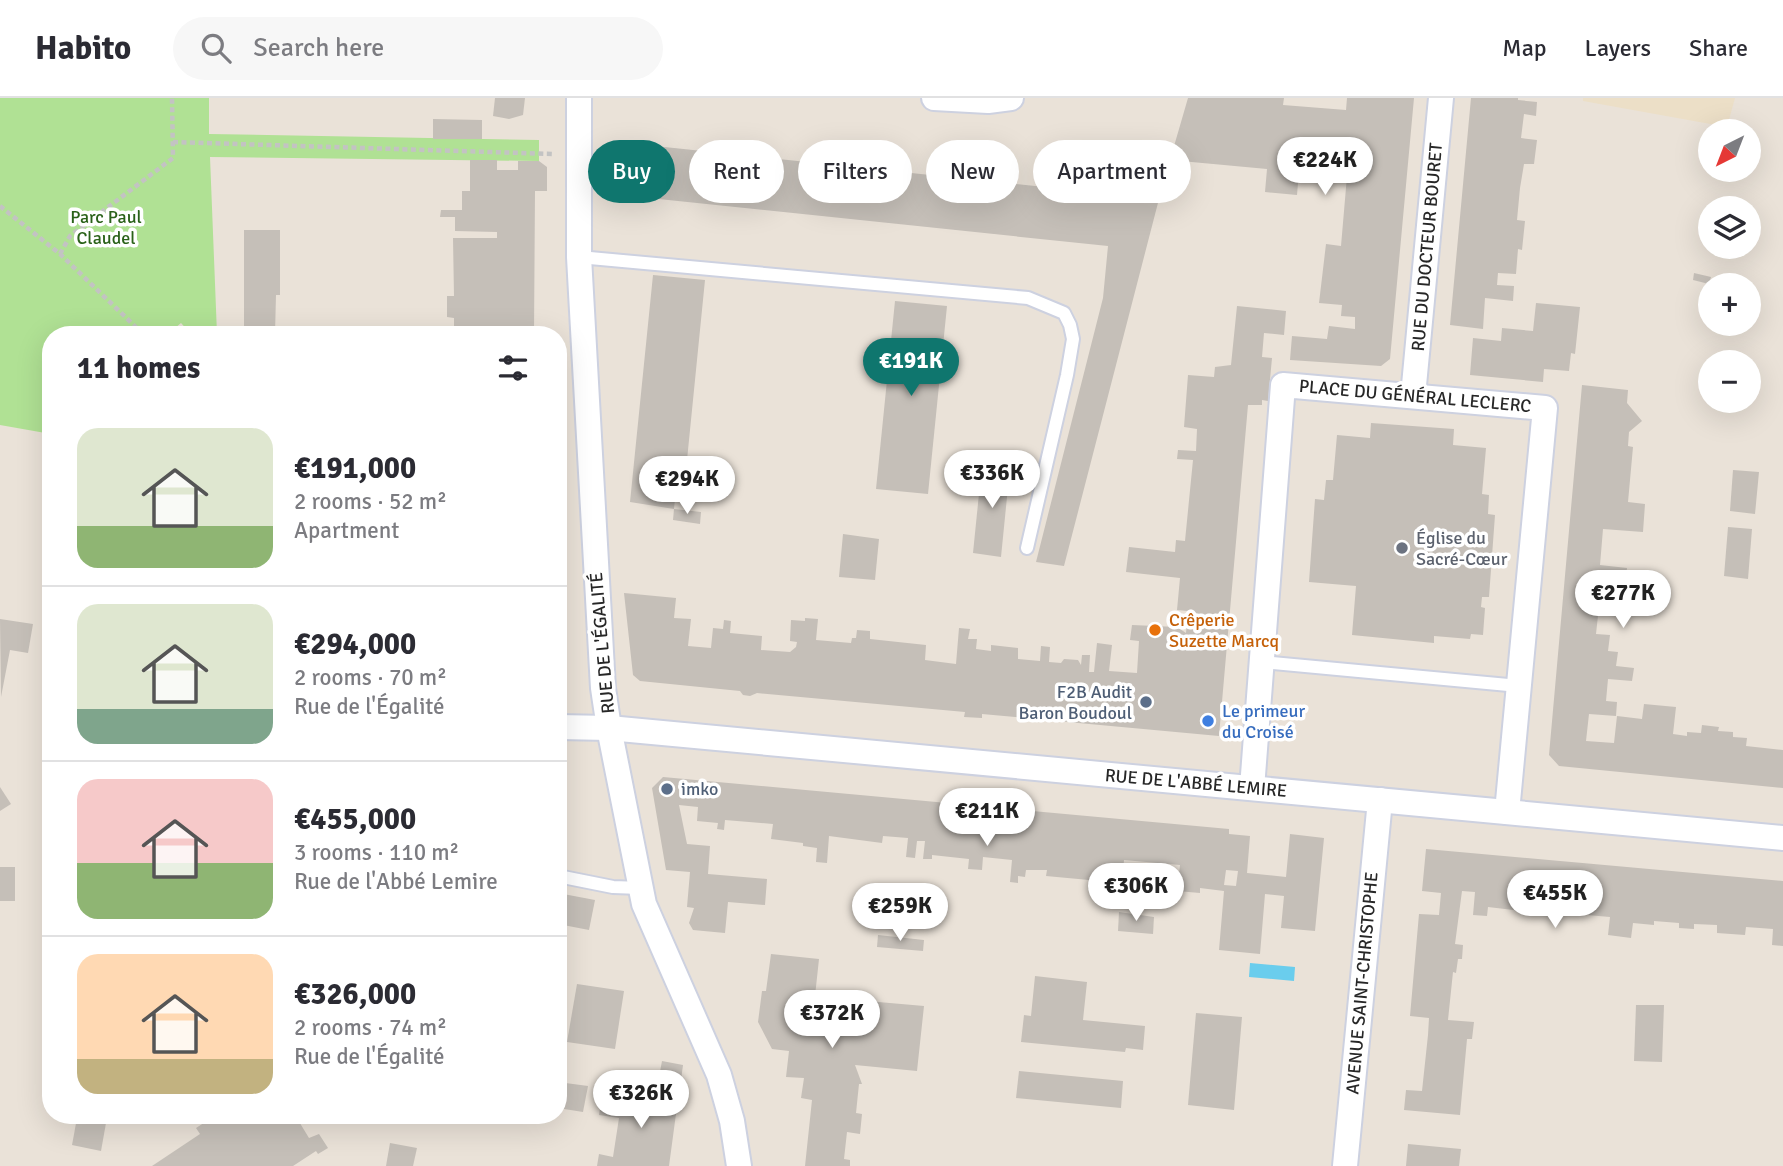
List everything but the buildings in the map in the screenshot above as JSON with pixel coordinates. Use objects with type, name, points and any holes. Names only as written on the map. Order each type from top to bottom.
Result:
[{"type":"street","name":"RUE DE L'ÉGALITÉ","points":[[579,98],[579,257],[603,688],[649,920],[719,1076],[732,1121],[739,1166]]},
{"type":"street","points":[[934,98],[988,101],[1011,98]]},
{"type":"street","name":"RUE DU DOCTEUR BOURET","points":[[1413,396],[1441,98]]},
{"type":"street","name":"PLACE DU GÉNÉRAL LECLERC","points":[[1252,788],[1283,385],[1545,408],[1507,812]]},
{"type":"street","name":"RUE DE L'ABBÉ LEMIRE","points":[[567,727],[609,728],[1783,838]]},
{"type":"street","name":"AVENUE SAINT-CHRISTOPHE","points":[[1345,1166],[1380,800]]},
{"type":"lane","points":[[579,257],[1028,298],[1064,313],[1073,339],[1027,548]]},
{"type":"lane","points":[[1262,662],[1519,686]]},
{"type":"lane","points":[[567,878],[613,887],[641,888]]},
{"type":"path","points":[[60,254],[70,236],[173,158],[172,98]]},
{"type":"path","points":[[173,142],[579,155]]},
{"type":"path","points":[[0,206],[60,254],[135,326]]},
{"type":"shaded area","points":[[1583,98],[1735,98],[1729,119],[1698,119],[1698,122],[1583,101]]},
{"type":"green space","name":"Parc Paul Claudel","points":[[0,98],[209,98],[209,134],[539,140],[539,161],[210,157],[217,326],[184,326],[181,323],[177,326],[42,326],[42,432],[0,425]]},
{"type":"water","points":[[1250,963],[1295,967],[1294,981],[1249,977]]},
{"type":"place","name":"Église du Sacré-Cœur","points":[[1402,548]]},
{"type":"place","name":"Crêperie Suzette Marcq","points":[[1155,630]]},
{"type":"place","name":"F2B Audit Baron Boudoul","points":[[1146,702]]},
{"type":"place","name":"Le primeur du Croisé","points":[[1208,721]]},
{"type":"place","name":"imko","points":[[667,789]]}]
